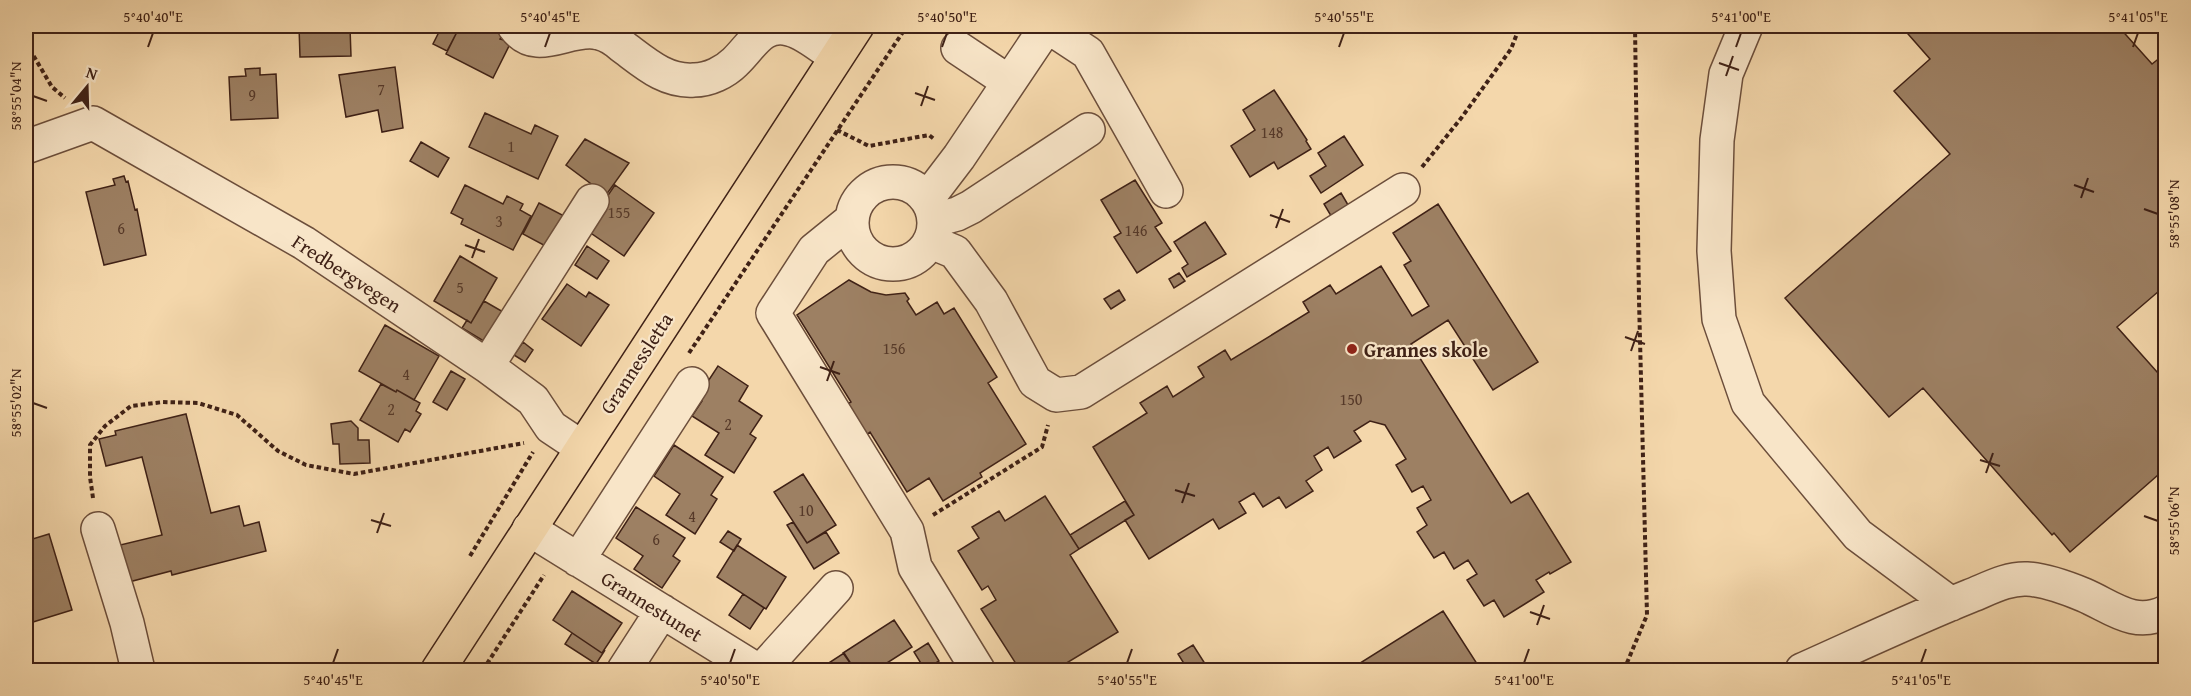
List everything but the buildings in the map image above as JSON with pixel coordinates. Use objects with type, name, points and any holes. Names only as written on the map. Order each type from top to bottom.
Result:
[{"type":"main road","name":"Grannessletta","points":[[438,670],[856,26]]},
{"type":"street","points":[[514,26],[528,38],[545,41],[582,32],[600,33],[612,38],[655,72],[672,78],[693,81],[717,75],[734,63],[761,33],[778,27],[792,27],[836,57]]},
{"type":"street","points":[[851,220],[856,242],[872,259],[893,265],[915,259],[959,157],[1047,26],[1088,53],[1166,191]]},
{"type":"street","points":[[1746,26],[1726,75],[1717,140],[1714,251],[1719,320],[1748,403],[1858,534],[1951,604]]},
{"type":"street","points":[[958,48],[1009,82]]},
{"type":"street","points":[[26,147],[93,123]]},
{"type":"street","name":"Fredbergvegen","points":[[93,123],[304,243],[487,366],[533,400],[551,427],[581,447]]},
{"type":"street","points":[[931,220],[957,214],[971,207],[1088,130]]},
{"type":"street","points":[[978,670],[915,567],[907,531],[773,313],[814,250],[851,220],[858,201],[873,187],[892,181],[912,185],[931,220],[991,301],[1035,382],[1056,395],[1081,392],[1403,190]]},
{"type":"street","points":[[487,366],[592,201]]},
{"type":"street","points":[[569,555],[690,370]]},
{"type":"street","points":[[98,529],[127,623],[138,670]]},
{"type":"street","name":"Grannestunet","points":[[529,529],[757,670]]},
{"type":"street","points":[[1802,670],[2011,580],[2027,579],[2046,583],[2084,595],[2133,618],[2146,618],[2166,612]]},
{"type":"street","points":[[762,670],[836,588]]},
{"type":"street","points":[[624,670],[662,611]]},
{"type":"path","points":[[690,370],[837,130],[907,26]]},
{"type":"path","points":[[1403,190],[1462,117],[1511,49],[1520,26]]},
{"type":"path","points":[[1624,670],[1647,615],[1635,26]]},
{"type":"path","points":[[26,43],[52,87],[93,123]]},
{"type":"path","points":[[837,130],[869,146],[929,135],[959,157]]},
{"type":"path","points":[[907,531],[1042,447],[1056,395]]},
{"type":"path","points":[[98,529],[90,477],[90,445],[105,426],[131,406],[163,402],[198,403],[237,415],[278,452],[306,465],[354,474],[525,443],[551,427]]},
{"type":"path","points":[[469,558],[530,456],[551,427]]},
{"type":"path","points":[[483,670],[569,555]]},
{"type":"place","name":"Grannes skole","points":[[1352,349]]}]
